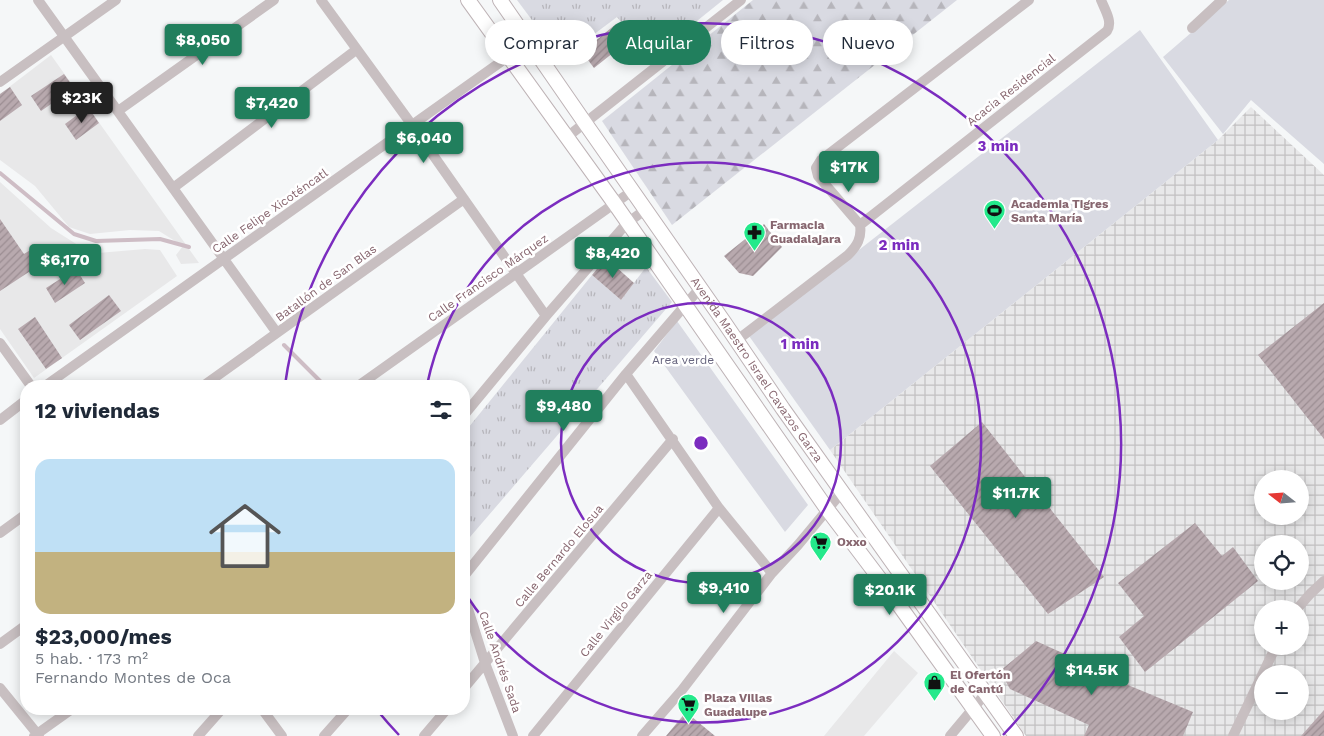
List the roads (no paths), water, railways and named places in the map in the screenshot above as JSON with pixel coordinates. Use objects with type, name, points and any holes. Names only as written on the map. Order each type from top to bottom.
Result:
[{"type":"main road","name":"Avenida Maestro Israel Cavazos Garza","points":[[468,0],[485,23]]},
{"type":"main road","name":"Avenida Maestro Israel Cavazos Garza","points":[[500,0],[736,341],[1016,736]]},
{"type":"main road","name":"Avenida Maestro Israel Cavazos Garza","points":[[515,65],[615,204],[827,509],[886,587],[973,708],[990,735]]},
{"type":"street","points":[[38,0],[277,333]]},
{"type":"street","points":[[0,82],[116,0]]},
{"type":"street","points":[[118,111],[274,0]]},
{"type":"street","points":[[321,0],[412,125],[546,316]]},
{"type":"street","points":[[567,137],[741,0]]},
{"type":"street","points":[[736,341],[848,255],[860,240],[860,225],[818,176],[816,168],[821,160],[1029,0]]},
{"type":"street","name":"Acacia Residencial","points":[[860,225],[1107,31],[1110,27],[1110,22],[1101,0]]},
{"type":"street","points":[[1192,28],[1222,0]]},
{"type":"street","points":[[173,188],[356,50]]},
{"type":"street","name":"Calle Felipe Xicoténcatl","points":[[53,380],[496,65]]},
{"type":"street","name":"Calle Francisco Márquez","points":[[366,380],[632,191]]},
{"type":"street","name":"Batallón de San Blas","points":[[211,380],[464,199]]},
{"type":"street","points":[[470,408],[546,316],[628,223],[645,210]]},
{"type":"street","points":[[470,569],[626,374],[700,288]]},
{"type":"street","points":[[0,343],[27,380]]},
{"type":"street","points":[[626,374],[673,439],[719,508],[772,573]]},
{"type":"street","points":[[0,420],[20,405]]},
{"type":"street","name":"Calle Bernardo Elosua","points":[[470,681],[673,439]]},
{"type":"street","points":[[642,736],[682,690],[772,573],[842,492]]},
{"type":"street","name":"Calle Virgilo Garza","points":[[533,736],[719,508]]},
{"type":"street","points":[[0,533],[20,518]]},
{"type":"street","points":[[1305,600],[1324,581]]},
{"type":"street","name":"Calle Andrés Sada","points":[[470,615],[485,663],[513,736]]},
{"type":"street","points":[[0,644],[20,629]]},
{"type":"street","points":[[1234,736],[1272,655]]},
{"type":"street","points":[[0,688],[20,713]]},
{"type":"street","points":[[950,736],[986,693]]},
{"type":"street","points":[[21,715],[37,735],[64,715]]},
{"type":"street","points":[[198,736],[217,715]]},
{"type":"street","points":[[266,715],[282,736]]},
{"type":"street","points":[[324,736],[343,715]]},
{"type":"street","points":[[424,736],[442,715]]},
{"type":"street","points":[[990,735],[1002,718]]},
{"type":"waterway","points":[[0,173],[74,234],[96,241],[160,239],[189,247]]},
{"type":"waterway","points":[[284,345],[319,380]]},
{"type":"place","name":"Academia Tigres Santa María","points":[[995,230]]},
{"type":"place","name":"Farmacia Guadalajara","points":[[754,251]]},
{"type":"place","name":"Oxxo","points":[[821,561]]},
{"type":"place","name":"El Ofertón de Cantú","points":[[934,701]]},
{"type":"place","name":"Plaza Villas Guadalupe","points":[[688,724]]},
{"type":"park label","name":"Area verde","points":[[683,360]]}]
